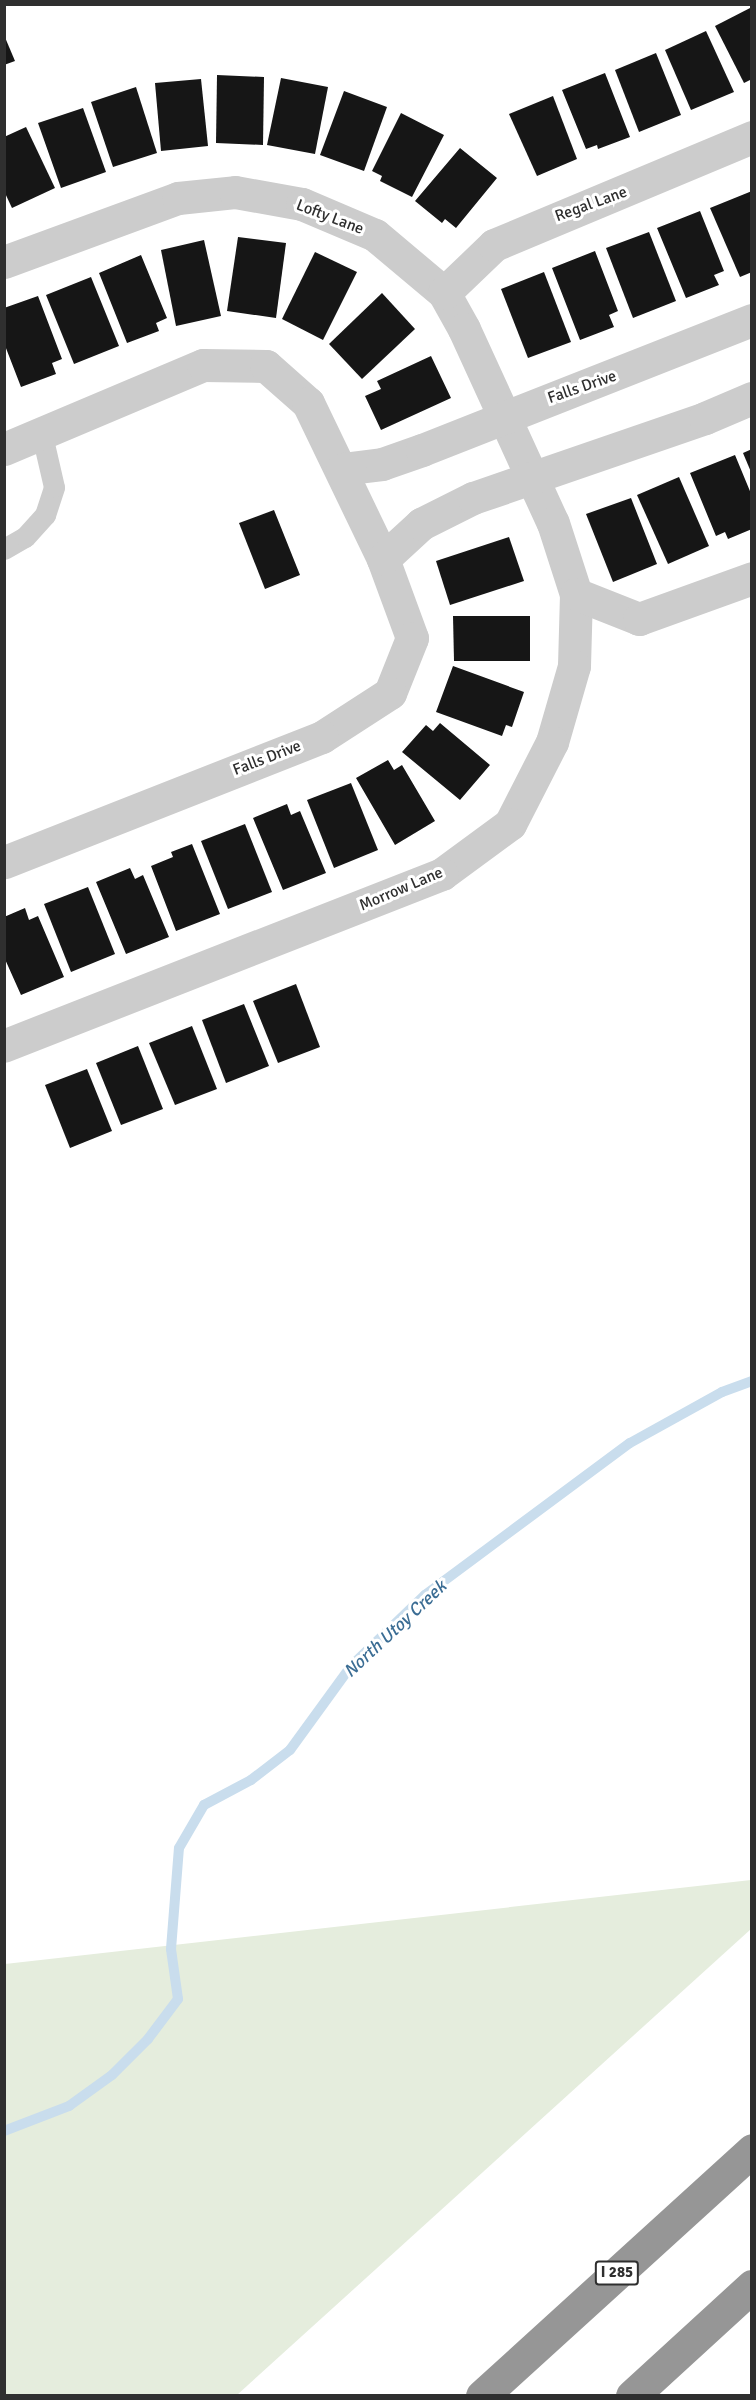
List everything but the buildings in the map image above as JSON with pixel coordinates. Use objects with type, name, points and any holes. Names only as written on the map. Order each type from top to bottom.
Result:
[{"type":"highway","name":"I 285","points":[[482,2396],[752,2150]]},
{"type":"highway","points":[[632,2396],[752,2286]]},
{"type":"street","name":"Regal Lane","points":[[444,293],[494,245],[752,137]]},
{"type":"street","name":"Lofty Lane","points":[[4,262],[178,198],[235,192],[302,204],[375,235],[444,293],[464,329],[502,417],[532,475]]},
{"type":"street","name":"Falls Drive","points":[[342,469],[382,464],[752,320]]},
{"type":"street","name":"Falls Drive","points":[[4,862],[322,737],[390,693],[412,638],[383,559],[342,469],[308,403],[266,366],[203,365],[16,438]]},
{"type":"street","points":[[383,559],[421,524],[532,475],[705,418],[752,398]]},
{"type":"street","name":"Morrow Lane","points":[[4,1046],[442,874],[510,824],[552,742],[574,666],[576,594],[553,523],[532,475]]},
{"type":"street","points":[[576,594],[639,619],[752,578]]},
{"type":"lane","points":[[4,549],[25,537],[45,515],[54,487],[16,438]]},
{"type":"green space","points":[[751,1880],[751,1929],[237,2395],[5,2395],[5,1964]]},
{"type":"waterway","name":"North Utoy Creek","points":[[4,2131],[69,2106],[112,2075],[148,2039],[178,1999],[171,1949],[179,1848],[204,1805],[251,1780],[290,1750],[351,1666],[425,1595],[630,1443],[722,1392],[752,1381]]}]
